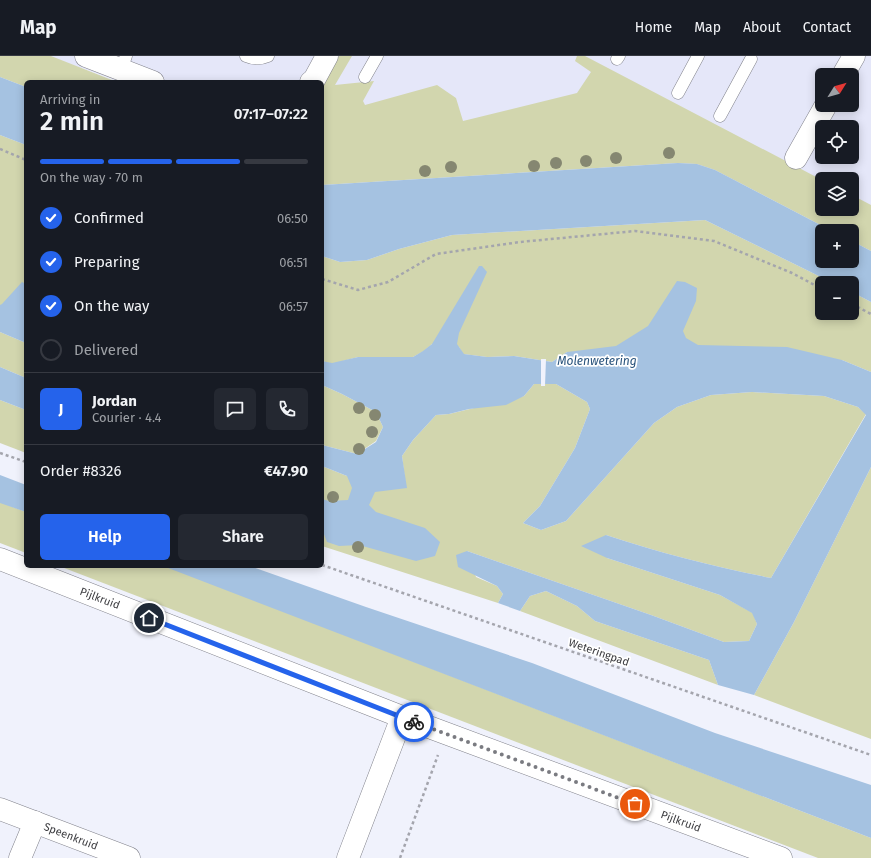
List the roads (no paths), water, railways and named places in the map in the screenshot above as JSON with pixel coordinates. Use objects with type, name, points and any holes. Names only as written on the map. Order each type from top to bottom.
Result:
[{"type":"street","points":[[86,56],[123,63],[150,80]]},
{"type":"street","points":[[314,80],[327,56]]},
{"type":"street","points":[[847,68],[854,56]]},
{"type":"street","points":[[796,158],[822,112]]},
{"type":"street","name":"Pijlkruid","points":[[0,559],[402,717],[781,858]]},
{"type":"street","points":[[348,858],[402,717]]},
{"type":"street","name":"Speenkruid","points":[[0,809],[129,858]]},
{"type":"street","name":"Speenkruid","points":[[20,858],[35,822]]},
{"type":"lane","points":[[246,56],[251,58],[264,58],[268,56]]},
{"type":"lane","points":[[365,77],[377,56]]},
{"type":"lane","points":[[678,93],[698,56]]},
{"type":"lane","points":[[720,116],[751,59]]},
{"type":"water","points":[[0,77],[24,86],[24,144],[0,135]]},
{"type":"water","points":[[678,163],[697,164],[715,170],[819,224],[815,224],[815,268],[859,268],[859,245],[871,251],[871,302],[859,296],[859,276],[819,276],[705,220],[452,235],[399,249],[367,260],[340,262],[324,257],[324,185]]},
{"type":"water","name":"Molenwetering","points":[[479,266],[482,266],[487,272],[459,333],[457,344],[464,354],[487,357],[514,356],[552,362],[567,352],[616,346],[648,326],[677,281],[685,282],[697,288],[696,301],[683,331],[686,338],[698,345],[787,347],[842,360],[871,372],[871,467],[794,622],[754,695],[718,685],[709,660],[595,621],[577,606],[546,591],[530,596],[520,611],[498,603],[503,594],[497,586],[458,567],[456,555],[467,551],[724,642],[749,641],[757,624],[752,613],[720,595],[607,558],[581,546],[606,535],[688,559],[771,578],[866,415],[858,407],[824,396],[752,392],[711,395],[677,407],[654,423],[566,521],[541,530],[523,523],[540,506],[575,448],[590,409],[587,402],[556,384],[534,384],[524,396],[506,405],[469,409],[449,414],[436,415],[413,440],[402,456],[407,488],[375,492],[369,505],[376,512],[425,528],[440,542],[435,556],[416,561],[359,545],[339,546],[327,542],[324,534],[324,500],[329,501],[348,500],[352,488],[347,476],[324,467],[324,446],[357,454],[376,442],[383,427],[376,412],[324,386],[324,361],[332,363],[358,357],[413,357],[432,344]]},
{"type":"water","points":[[22,282],[24,283],[24,342],[0,332],[0,305]]},
{"type":"water","points":[[0,367],[24,377],[24,409],[0,400]]},
{"type":"water","points":[[0,475],[24,484],[24,511],[0,503]]},
{"type":"water","points":[[168,568],[256,568],[532,663],[715,733],[871,785],[871,838]]}]
